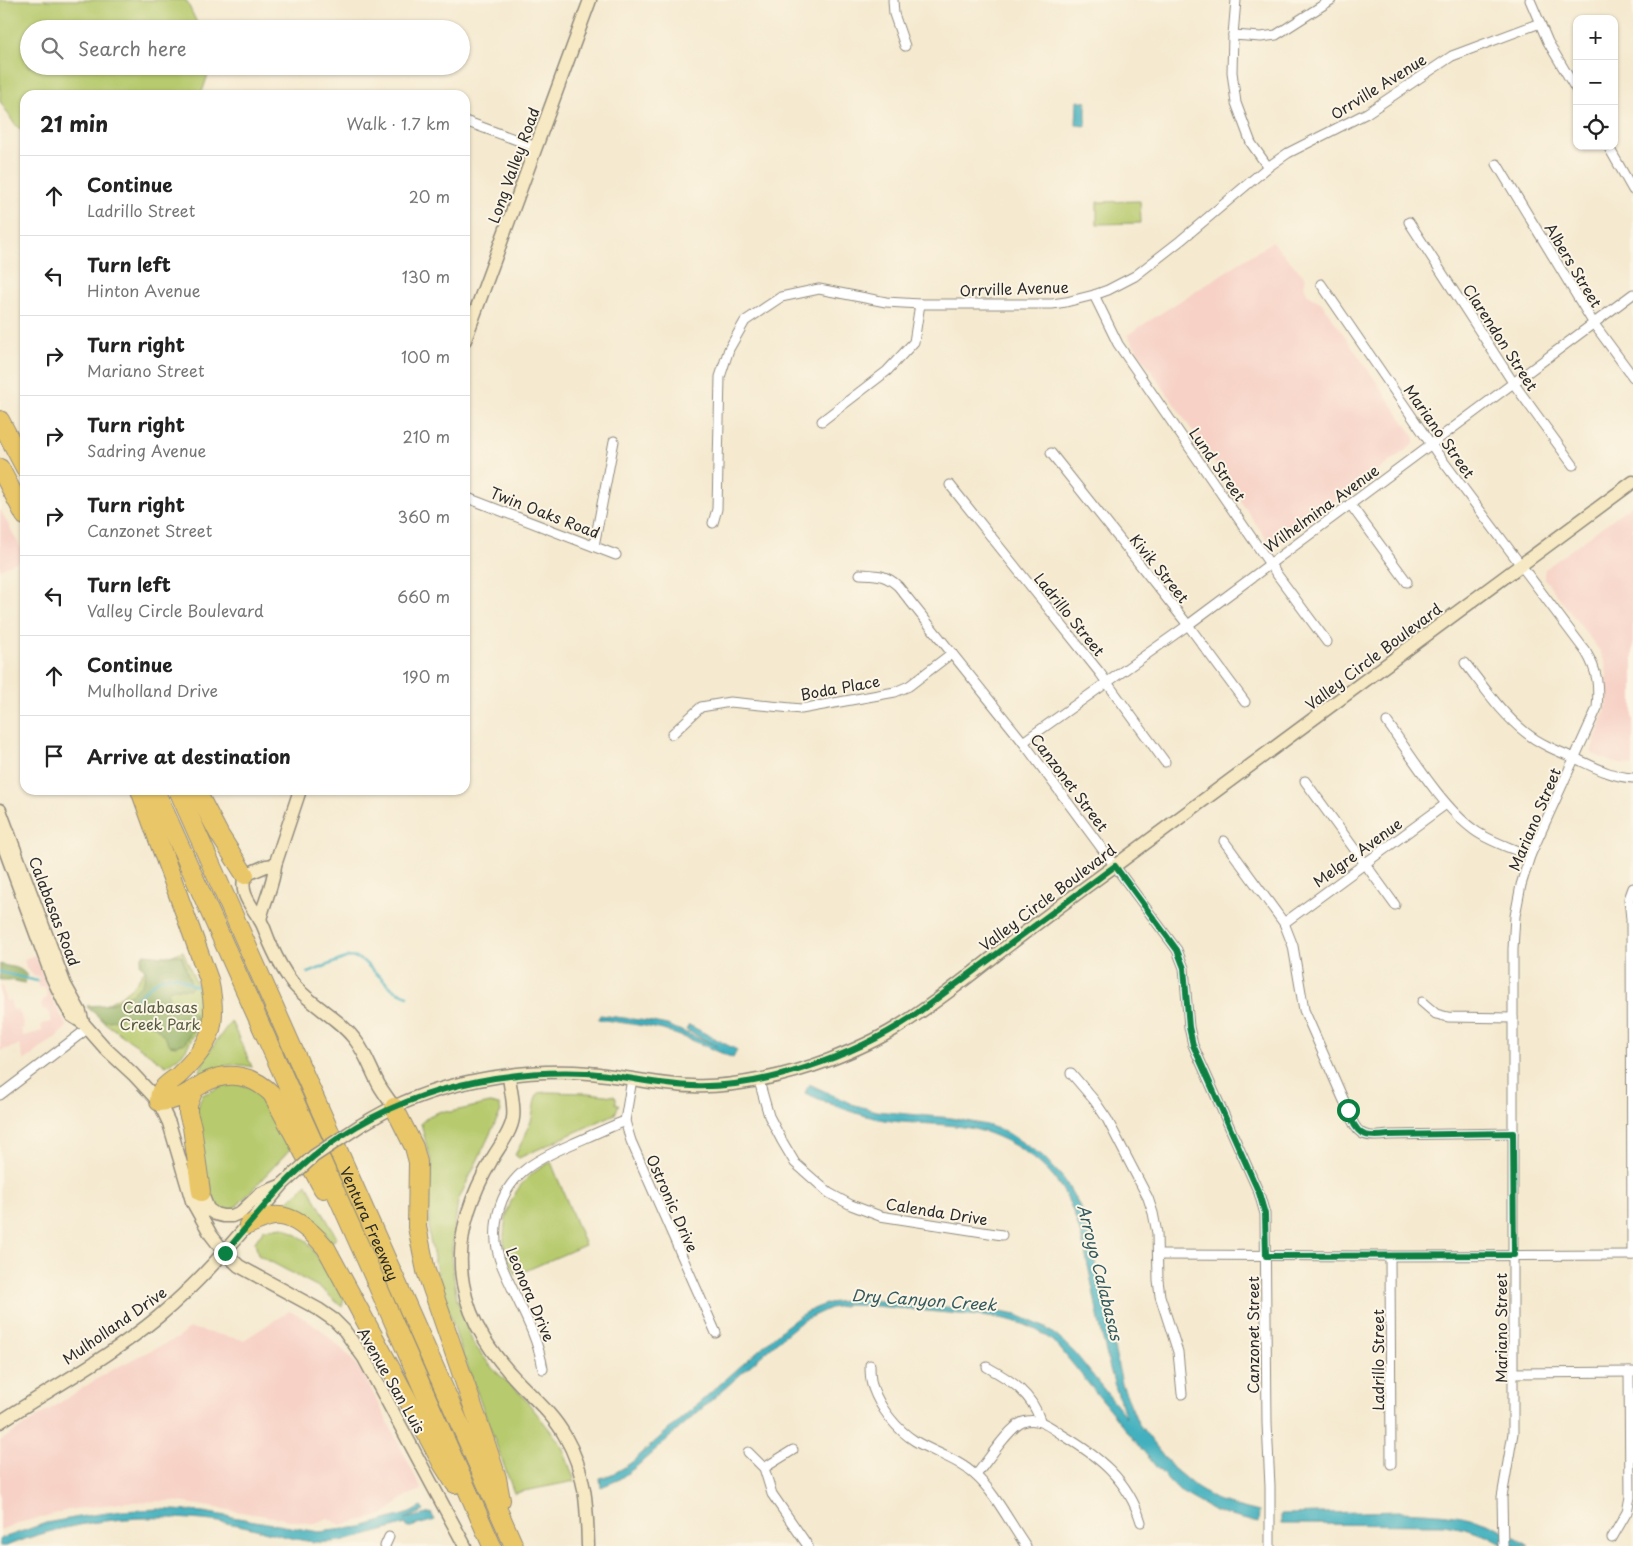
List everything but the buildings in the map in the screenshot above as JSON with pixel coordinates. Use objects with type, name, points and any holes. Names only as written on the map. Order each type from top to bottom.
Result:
[{"type":"highway","points":[[0,420],[20,458]]},
{"type":"highway","points":[[0,468],[20,506]]},
{"type":"highway","points":[[142,795],[209,980],[214,1001],[211,1030],[204,1048],[198,1056],[160,1091],[159,1102],[176,1100],[193,1092],[205,1083],[224,1076],[246,1077],[262,1085],[272,1094],[317,1178],[368,1264]]},
{"type":"highway","name":"Ventura Freeway","points":[[157,795],[368,1264],[488,1539]]},
{"type":"highway","name":"Ventura Freeway","points":[[180,795],[352,1186],[514,1546]]},
{"type":"highway","points":[[198,795],[218,834],[245,875]]},
{"type":"highway","points":[[193,1092],[189,1099],[188,1113],[192,1127],[200,1192]]},
{"type":"highway","points":[[394,1107],[414,1147],[418,1162],[417,1227],[426,1271],[497,1478],[506,1528]]},
{"type":"highway","points":[[248,1225],[270,1217],[280,1216],[307,1229],[326,1248],[443,1466],[488,1539]]},
{"type":"main road","name":"Long Valley Road","points":[[470,326],[590,0]]},
{"type":"main road","name":"Valley Circle Boulevard","points":[[394,1107],[451,1087],[509,1076],[541,1073],[588,1073],[693,1086],[759,1081],[825,1062],[896,1029],[1633,482]]},
{"type":"main road","points":[[260,920],[263,905],[274,876],[275,865],[298,795]]},
{"type":"main road","name":"Calabasas Road","points":[[0,810],[66,985],[85,1026]]},
{"type":"main road","name":"Calabasas Road","points":[[0,836],[52,977],[72,1016],[85,1026],[106,1049],[144,1084],[159,1102],[169,1123],[192,1201],[211,1235],[225,1253]]},
{"type":"main road","points":[[275,865],[245,875],[243,882],[244,893],[251,909],[260,920],[276,956],[288,977],[306,997],[345,1028],[356,1040],[366,1055],[380,1086],[394,1107]]},
{"type":"main road","points":[[509,1076],[514,1116],[468,1208],[462,1245],[463,1284],[468,1306],[487,1345],[502,1365],[555,1421],[573,1452],[580,1468],[586,1493],[588,1546]]},
{"type":"main road","points":[[159,1102],[175,1122],[200,1192],[208,1209],[215,1214],[232,1216],[241,1212],[260,1194],[283,1184]]},
{"type":"main road","name":"Mulholland Drive","points":[[0,1422],[156,1319],[181,1298],[225,1253],[283,1184],[314,1156],[361,1125],[394,1107]]},
{"type":"main road","name":"Avenue San Luis","points":[[225,1253],[239,1266],[318,1309],[344,1330],[369,1366],[465,1546]]},
{"type":"street","points":[[893,0],[894,14],[905,46]]},
{"type":"street","points":[[1236,0],[1232,72],[1236,103],[1252,143],[1268,166]]},
{"type":"street","points":[[1233,35],[1261,37],[1276,35],[1331,0]]},
{"type":"street","points":[[1530,0],[1540,23],[1573,85]]},
{"type":"street","name":"Orrville Avenue","points":[[713,523],[718,509],[720,377],[730,349],[745,321],[781,297],[819,289],[886,302],[920,304],[1052,304],[1108,290],[1135,276],[1180,241],[1268,166],[1288,153],[1367,113],[1452,56],[1540,23]]},
{"type":"street","points":[[470,123],[536,147]]},
{"type":"street","points":[[1610,150],[1633,190]]},
{"type":"street","name":"Albers Street","points":[[1497,164],[1594,324],[1633,376]]},
{"type":"street","name":"Clarendon Street","points":[[1409,222],[1514,384],[1573,465]]},
{"type":"street","name":"Mariano Street","points":[[1321,284],[1432,445],[1586,652],[1596,670],[1597,708],[1530,856],[1515,916],[1513,1018],[1514,1433],[1503,1490],[1503,1546]]},
{"type":"street","name":"Wilhelmina Avenue","points":[[1023,742],[1188,625],[1633,294]]},
{"type":"street","name":"Lund Street","points":[[1094,295],[1118,344],[1327,642]]},
{"type":"street","points":[[822,421],[887,371],[914,342],[920,304]]},
{"type":"street","points":[[594,546],[614,441]]},
{"type":"street","name":"Kivik Street","points":[[1051,453],[1188,625],[1245,702]]},
{"type":"street","name":"Ladrillo Street","points":[[950,485],[1107,682],[1166,762]]},
{"type":"street","name":"Twin Oaks Road","points":[[470,498],[616,555]]},
{"type":"street","points":[[1350,504],[1407,582]]},
{"type":"street","name":"Canzonet Street","points":[[860,574],[883,576],[898,586],[1023,742],[1177,950],[1184,968],[1189,1027],[1193,1045],[1259,1193],[1265,1214],[1266,1423],[1270,1487],[1270,1546]]},
{"type":"street","name":"Boda Place","points":[[672,734],[701,707],[730,702],[801,709],[895,692],[909,686],[952,653]]},
{"type":"street","points":[[1465,662],[1505,714],[1526,733],[1548,747],[1606,772],[1633,778]]},
{"type":"street","points":[[1387,722],[1446,804],[1473,830],[1530,856]]},
{"type":"street","points":[[1305,781],[1395,904]]},
{"type":"street","name":"Melgre Avenue","points":[[1284,923],[1446,804]]},
{"type":"street","points":[[1224,841],[1284,923],[1293,946],[1304,1010],[1348,1110],[1353,1126],[1362,1134],[1378,1136],[1513,1133]]},
{"type":"street","points":[[1158,1255],[1633,1255],[1631,919],[1629,899],[1633,889]]},
{"type":"street","points":[[1422,1002],[1436,1014],[1448,1017],[1513,1018]]},
{"type":"street","points":[[0,1094],[85,1026]]},
{"type":"street","points":[[1071,1073],[1107,1118],[1154,1213],[1157,1232],[1160,1296],[1178,1352],[1182,1394]]},
{"type":"street","name":"Ostronic Drive","points":[[632,1079],[625,1121],[631,1141],[716,1333]]},
{"type":"street","name":"Calenda Drive","points":[[759,1081],[769,1116],[795,1163],[829,1193],[851,1205],[880,1216],[1002,1235]]},
{"type":"street","name":"Leonora Drive","points":[[543,1369],[539,1348],[497,1252],[494,1230],[499,1208],[506,1191],[527,1167],[547,1155],[625,1121]]},
{"type":"street","name":"Ladrillo Street","points":[[1390,1256],[1391,1464]]},
{"type":"street","points":[[870,1365],[872,1387],[883,1408],[897,1425],[913,1440],[959,1463],[976,1475],[1026,1546]]},
{"type":"street","points":[[987,1367],[1006,1377],[1025,1393],[1036,1409],[1040,1420]]},
{"type":"street","points":[[1514,1373],[1631,1372],[1630,1496],[1627,1512],[1612,1538]]},
{"type":"street","points":[[976,1475],[1012,1428],[1024,1421],[1040,1420],[1090,1451],[1104,1462],[1121,1484],[1141,1522]]},
{"type":"street","points":[[764,1468],[793,1450]]},
{"type":"street","points":[[748,1452],[764,1468],[772,1494],[808,1546]]},
{"type":"street","points":[[385,1546],[389,1537]]},
{"type":"shaded area","points":[[1272,242],[1306,278],[1304,286],[1308,295],[1322,303],[1415,438],[1414,444],[1276,545],[1269,543],[1127,335]]},
{"type":"shaded area","points":[[1633,504],[1633,766],[1611,762],[1591,752],[1608,701],[1605,663],[1599,650],[1544,578],[1544,573],[1545,569]]},
{"type":"shaded area","points":[[0,509],[20,547],[20,560],[0,569]]},
{"type":"shaded area","points":[[35,955],[52,999],[67,1027],[24,1061],[19,1045],[0,1051],[0,985],[2,986],[6,1001],[10,1000],[13,1010],[18,1009],[18,1012],[20,1012],[24,1028],[21,1029],[23,1036],[42,1031],[41,1024],[51,1022],[48,1010],[43,1010],[41,1005],[43,1000],[48,998],[45,987],[40,988],[37,984],[39,977],[33,975],[26,968],[24,959]]},
{"type":"shaded area","points":[[289,1311],[320,1329],[348,1355],[364,1375],[422,1490],[406,1496],[384,1515],[341,1525],[328,1518],[314,1524],[174,1501],[127,1502],[69,1510],[15,1524],[0,1530],[0,1441],[108,1372],[178,1338],[189,1328],[244,1340]]},
{"type":"green space","points":[[0,0],[186,0],[196,20],[20,20],[20,75],[208,75],[203,90],[20,90],[20,128],[15,125],[0,101]]},
{"type":"green space","points":[[1140,201],[1141,223],[1097,224],[1097,202]]},
{"type":"green space","name":"Calabasas Creek Park","points":[[183,951],[203,1000],[199,1026],[185,1051],[166,1066],[102,1021],[94,1011],[121,996],[135,984],[149,964]]},
{"type":"green space","points":[[145,954],[182,956],[192,987],[190,989],[173,988],[169,990],[168,995],[175,1009],[189,1010],[195,1014],[196,1024],[185,1043],[176,1046],[170,1045],[158,1029],[148,1021],[135,1017],[104,1021],[87,1006],[114,1002],[126,997],[137,989],[145,977],[146,971],[140,964],[142,956]]},
{"type":"green space","points":[[0,964],[15,967],[24,972],[27,976],[25,983],[0,980]]},
{"type":"green space","points":[[231,1021],[252,1067],[227,1066],[203,1075],[200,1070],[208,1053]]},
{"type":"green space","points":[[232,1082],[257,1089],[291,1148],[237,1206],[226,1212],[208,1203],[196,1113],[202,1095]]},
{"type":"green space","points":[[538,1093],[614,1096],[616,1104],[619,1104],[615,1114],[519,1158],[515,1155],[532,1118],[536,1096]]},
{"type":"green space","points":[[490,1103],[499,1105],[501,1111],[458,1201],[451,1257],[457,1300],[473,1343],[493,1369],[522,1395],[561,1444],[575,1481],[514,1493],[457,1338],[437,1272],[429,1235],[432,1163],[421,1123],[429,1116],[441,1111],[450,1112]]},
{"type":"green space","points":[[551,1162],[585,1245],[516,1275],[504,1246],[505,1228],[510,1204],[521,1185],[529,1176]]},
{"type":"green space","points":[[307,1184],[337,1238],[329,1244],[286,1209],[285,1204]]},
{"type":"green space","points":[[284,1227],[307,1241],[344,1298],[342,1307],[322,1289],[258,1255],[255,1242],[264,1229]]},
{"type":"water","points":[[1077,101],[1086,102],[1086,126],[1076,125]]},
{"type":"water","points":[[600,1015],[667,1025],[717,1046],[686,1030],[689,1025],[737,1050],[733,1058],[663,1030],[598,1019]]},
{"type":"water","points":[[809,1084],[852,1104],[876,1111],[951,1118],[987,1125],[1005,1131],[1043,1156],[1064,1179],[1079,1205],[1091,1243],[1122,1384],[1138,1423],[1173,1468],[1197,1488],[1220,1502],[1259,1512],[1258,1523],[1216,1512],[1179,1491],[1157,1468],[1058,1346],[1038,1331],[1024,1324],[1000,1318],[876,1306],[848,1305],[830,1308],[802,1321],[636,1467],[618,1480],[601,1487],[600,1478],[616,1472],[632,1462],[785,1327],[804,1313],[828,1303],[860,1299],[1017,1315],[1046,1328],[1059,1338],[1075,1353],[1126,1417],[1109,1363],[1077,1222],[1070,1203],[1050,1173],[1031,1156],[1009,1142],[985,1132],[948,1125],[897,1122],[863,1115],[805,1093]]},
{"type":"water","points":[[421,1507],[424,1511],[404,1519],[431,1513],[435,1520],[407,1528],[406,1524],[361,1537],[339,1541],[306,1541],[238,1525],[209,1521],[180,1518],[150,1518],[120,1519],[91,1523],[0,1546],[0,1539],[46,1523],[122,1511],[158,1509],[203,1512],[319,1532],[361,1527],[410,1513]]},
{"type":"water","points":[[1399,1511],[1435,1513],[1482,1521],[1513,1535],[1529,1546],[1506,1546],[1487,1536],[1444,1525],[1281,1524],[1281,1514]]},
{"type":"waterway","name":"Arroyo Calabasas","points":[[308,973],[348,957],[357,958],[363,961],[394,990],[408,996]]},
{"type":"waterway","name":"Arroyo Calabasas","points":[[0,972],[37,981]]},
{"type":"waterway","name":"Arroyo Calabasas","points":[[126,1007],[160,979],[175,976],[196,986]]},
{"type":"route","points":[[225,1253],[283,1184],[314,1156],[339,1138],[394,1107],[451,1087],[509,1076],[588,1073],[668,1084],[708,1086],[759,1081],[825,1062],[896,1029],[1115,866],[1177,950],[1184,968],[1189,1027],[1193,1045],[1259,1193],[1265,1214],[1266,1256],[1514,1255],[1513,1133],[1378,1136],[1362,1134],[1353,1126],[1348,1110]]},
{"type":"water label","name":"Dry Canyon Creek","points":[[924,1299]]}]
